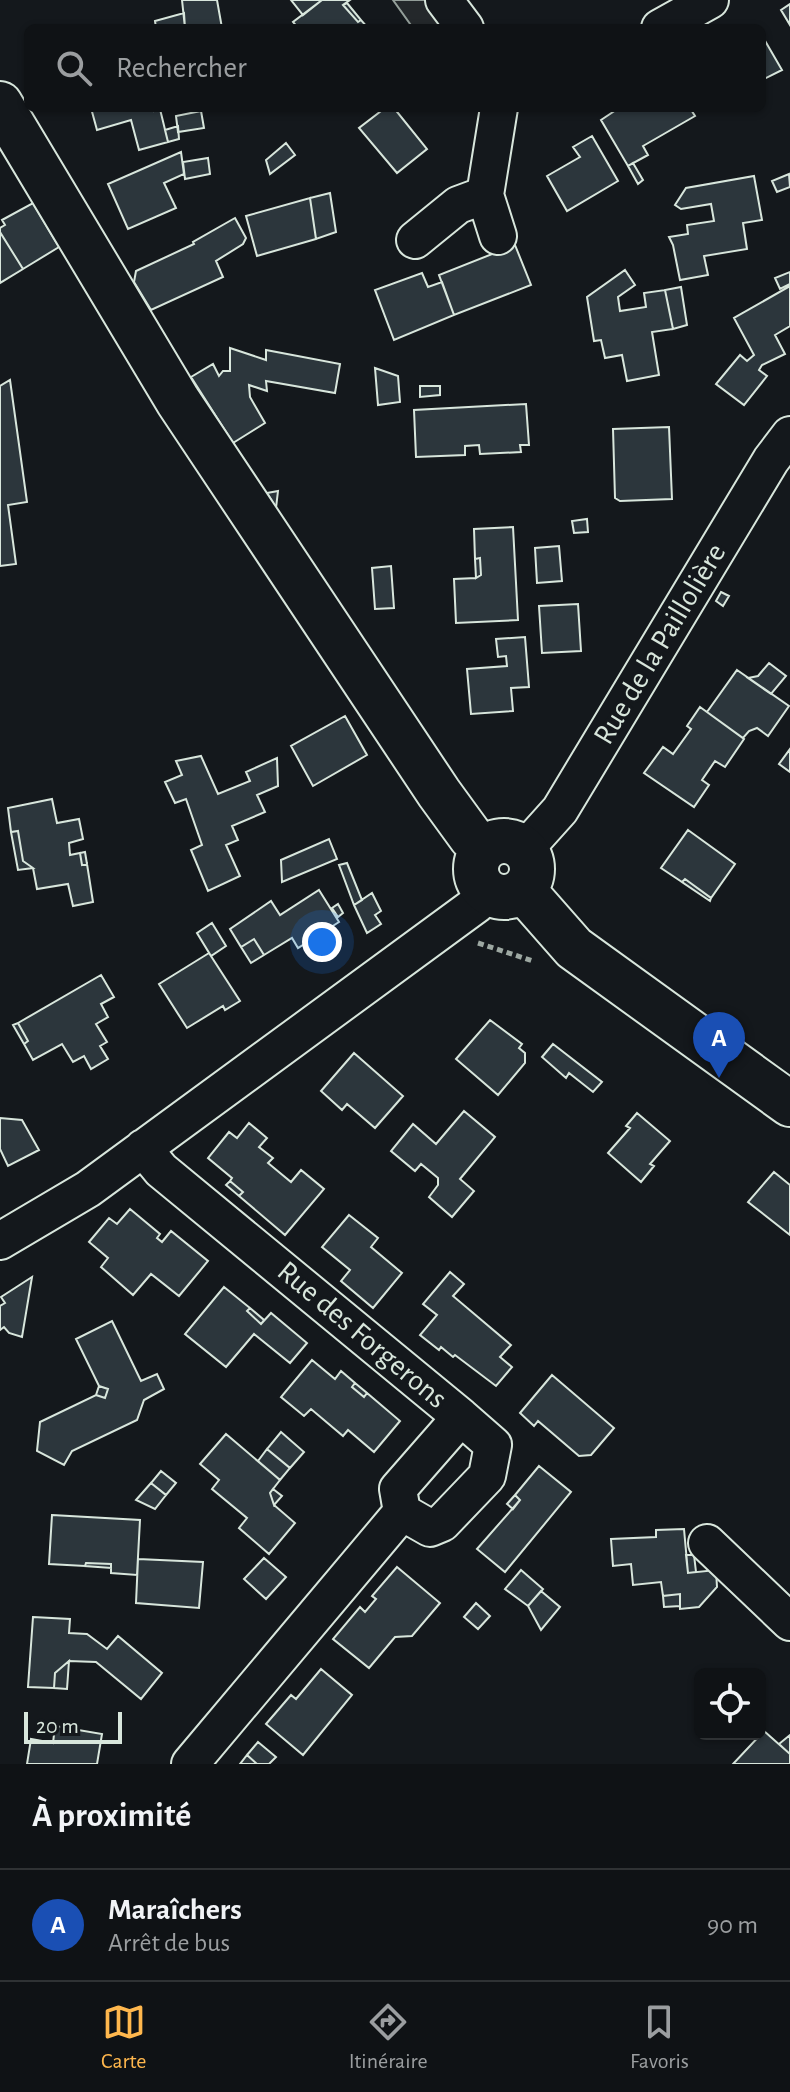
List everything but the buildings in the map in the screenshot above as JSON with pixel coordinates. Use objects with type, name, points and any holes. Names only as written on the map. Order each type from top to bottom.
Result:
[{"type":"main road","points":[[0,104],[178,401],[471,837],[505,870],[574,948],[790,1104]]},
{"type":"street","points":[[444,0],[462,24]]},
{"type":"street","points":[[667,24],[710,0]]},
{"type":"street","points":[[498,112],[485,195],[498,236]]},
{"type":"street","points":[[415,240],[458,205],[485,195]]},
{"type":"street","name":"Rue de la Paillolière","points":[[0,1241],[88,1189],[477,904],[560,810],[771,460],[790,435]]},
{"type":"street","name":"Rue des Forgerons","points":[[143,1148],[161,1170],[461,1417],[398,1489],[402,1512],[190,1764]]},
{"type":"street","points":[[402,1512],[430,1528],[442,1523],[487,1476],[493,1445],[461,1417]]},
{"type":"street","points":[[707,1543],[790,1622]]},
{"type":"shaded area","points":[[393,0],[425,0],[442,24],[410,24]]},
{"type":"place","name":"Maraîchers","points":[[719,1078]]}]
